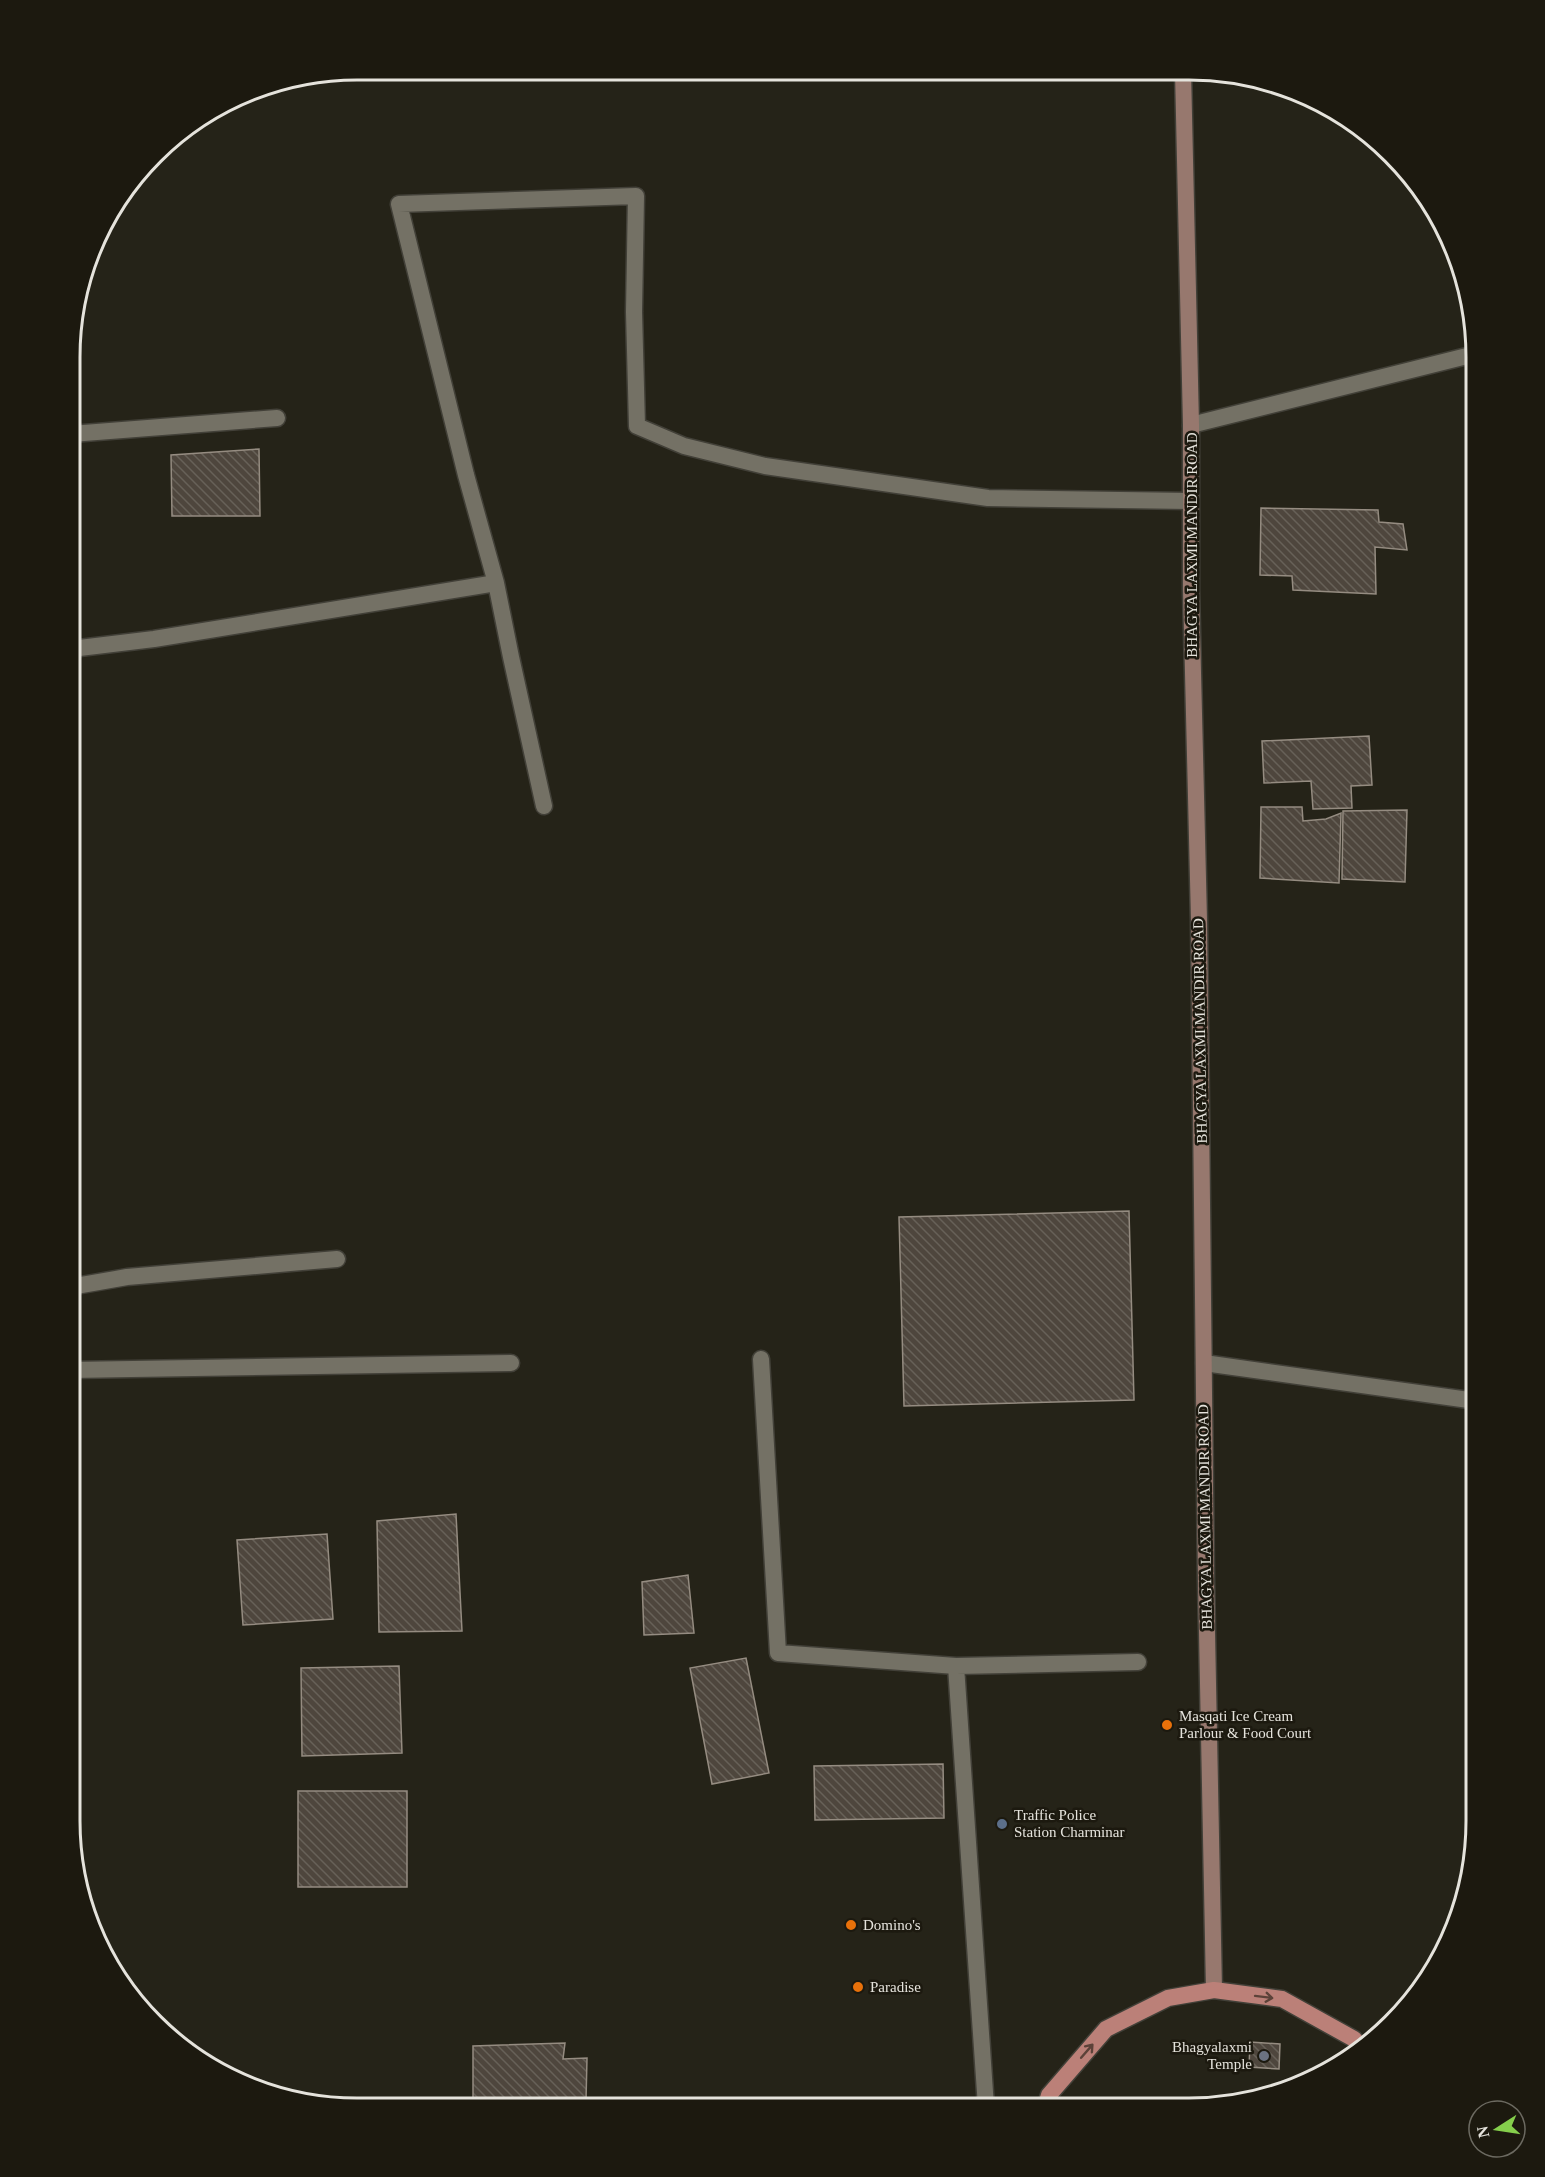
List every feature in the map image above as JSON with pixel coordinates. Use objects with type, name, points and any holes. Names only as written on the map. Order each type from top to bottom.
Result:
[{"type":"main road","name":"BHAGYA LAXMI MANDIR ROAD","points":[[1183,80],[1199,920],[1214,1990]]},
{"type":"main road","points":[[1050,2098],[1106,2029],[1168,1998],[1214,1990],[1282,1999],[1356,2041]]},
{"type":"street","points":[[544,806],[496,583],[466,475],[399,204],[636,196],[634,312],[637,426],[684,446],[765,466],[988,498],[1190,501]]},
{"type":"street","points":[[1191,425],[1466,356]]},
{"type":"street","points":[[80,433],[277,418]]},
{"type":"street","points":[[80,648],[154,639],[496,583]]},
{"type":"street","points":[[80,1285],[128,1277],[337,1259]]},
{"type":"street","points":[[761,1359],[778,1653],[956,1666],[1138,1662]]},
{"type":"street","points":[[80,1370],[511,1363]]},
{"type":"street","points":[[1204,1363],[1466,1400]]},
{"type":"street","points":[[956,1666],[985,2098]]},
{"type":"building","points":[[259,449],[260,516],[172,516],[171,455]]},
{"type":"building","points":[[1261,508],[1378,510],[1379,522],[1403,524],[1407,550],[1375,547],[1376,594],[1293,590],[1292,576],[1260,575]]},
{"type":"building","points":[[1369,736],[1372,785],[1351,786],[1352,808],[1313,809],[1311,781],[1264,783],[1262,741]]},
{"type":"building","points":[[1261,807],[1302,807],[1303,821],[1326,819],[1341,813],[1339,883],[1260,878]]},
{"type":"building","points":[[1407,810],[1405,882],[1342,879],[1343,811]]},
{"type":"building","points":[[1129,1211],[1134,1400],[904,1406],[899,1217]]},
{"type":"building","points":[[456,1514],[462,1631],[379,1632],[377,1521]]},
{"type":"building","points":[[327,1534],[333,1619],[243,1625],[237,1540]]},
{"type":"building","points":[[688,1575],[694,1633],[644,1635],[642,1582]]},
{"type":"building","points":[[746,1658],[769,1773],[712,1784],[690,1668]]},
{"type":"building","points":[[399,1666],[402,1753],[302,1756],[301,1668]]},
{"type":"building","points":[[943,1764],[944,1818],[815,1820],[814,1766]]},
{"type":"building","points":[[298,1791],[407,1791],[407,1887],[298,1887]]},
{"type":"building","name":"Bhagyalaxmi Temple","points":[[1250,2042],[1280,2044],[1279,2069],[1249,2067]]},
{"type":"building","points":[[565,2043],[563,2059],[587,2058],[586,2098],[473,2098],[473,2046]]},
{"type":"place","name":"Masqati Ice Cream Parlour & Food Court","points":[[1167,1725]]},
{"type":"place","name":"Traffic Police Station Charminar","points":[[1002,1824]]},
{"type":"place","name":"Domino's","points":[[851,1925]]},
{"type":"place","name":"Paradise","points":[[858,1987]]},
{"type":"place","name":"Bhagyalaxmi Temple","points":[[1264,2056]]}]
